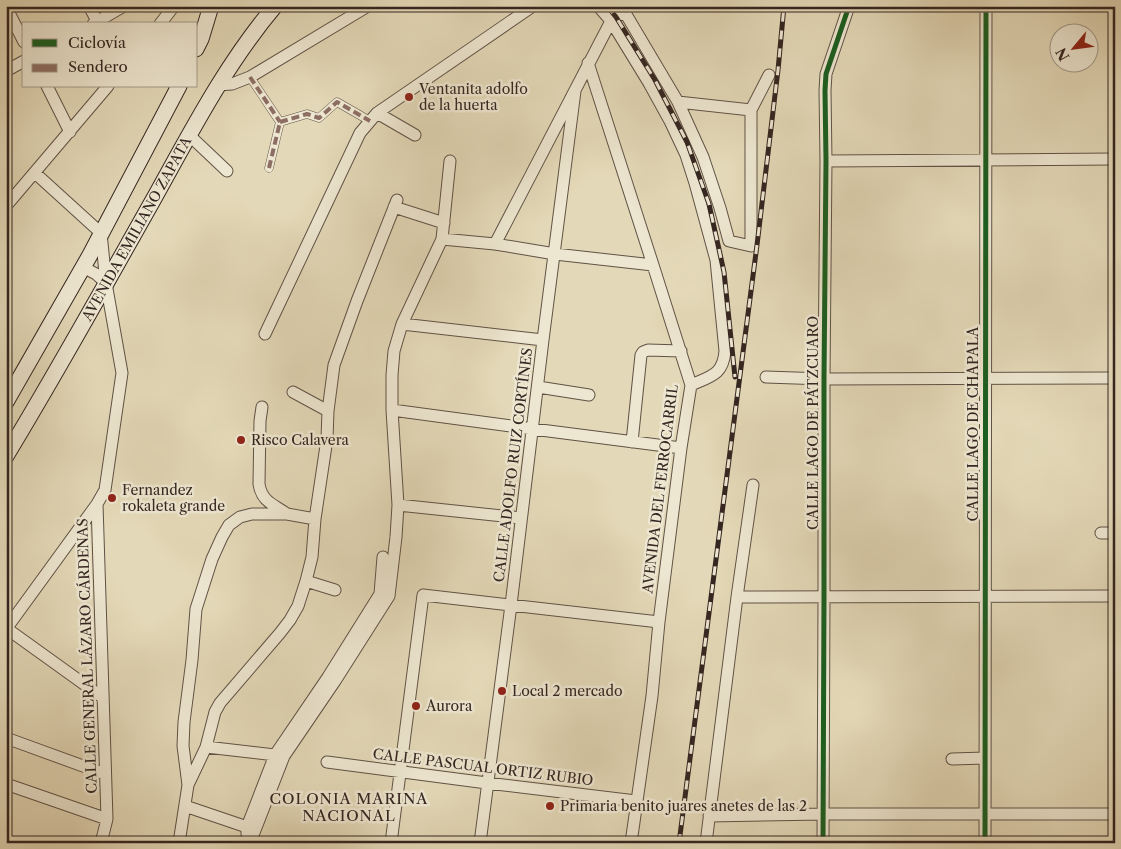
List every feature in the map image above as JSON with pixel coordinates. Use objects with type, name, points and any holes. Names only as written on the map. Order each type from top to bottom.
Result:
[{"type":"main road","points":[[198,45],[211,6]]},
{"type":"main road","name":"AVENIDA EMILIANO ZAPATA","points":[[6,456],[218,85],[256,29],[275,6]]},
{"type":"main road","name":"AVENIDA EMILIANO ZAPATA","points":[[6,402],[83,268],[178,88]]},
{"type":"street","points":[[89,6],[95,22]]},
{"type":"street","points":[[97,22],[124,6]]},
{"type":"street","points":[[162,22],[174,6]]},
{"type":"street","points":[[218,85],[232,84],[250,77],[368,6]]},
{"type":"street","points":[[265,334],[360,133],[374,117],[533,6]]},
{"type":"street","points":[[598,6],[611,21],[649,83],[686,155],[716,260],[725,351],[724,360],[721,368],[716,372],[690,385]]},
{"type":"street","name":"CALLE LAGO DE PÁTZCUARO","points":[[823,843],[825,90],[826,74],[849,6]]},
{"type":"street","name":"CALLE LAGO DE CHAPALA","points":[[985,843],[986,6]]},
{"type":"street","points":[[6,7],[22,38]]},
{"type":"street","points":[[494,244],[611,21],[622,9],[678,102],[703,157],[729,241],[751,246],[752,110],[769,75]]},
{"type":"street","points":[[6,71],[22,62]]},
{"type":"street","name":"AVENIDA DEL FERROCARRIL","points":[[588,64],[690,385],[658,622],[652,696],[631,843]]},
{"type":"street","points":[[250,77],[280,122],[268,168]]},
{"type":"street","points":[[48,88],[70,132]]},
{"type":"street","points":[[6,206],[106,88]]},
{"type":"street","name":"CALLE ADOLFO RUIZ CORTÍNES","points":[[480,843],[512,605],[521,518],[534,429],[543,340],[575,91]]},
{"type":"street","points":[[280,122],[307,114],[319,118],[336,102],[415,135]]},
{"type":"street","points":[[678,102],[752,110]]},
{"type":"street","points":[[190,134],[227,171]]},
{"type":"street","points":[[826,162],[1115,159]]},
{"type":"street","points":[[250,842],[284,756],[389,596],[398,506],[392,410],[394,350],[402,324],[442,239],[450,161]]},
{"type":"street","points":[[35,173],[101,233]]},
{"type":"street","points":[[188,786],[206,747],[215,712],[220,703],[290,620],[298,606],[312,557],[334,365],[396,203],[444,223]]},
{"type":"street","name":"CALLE GENERAL LÁZARO CÁRDENAS","points":[[101,233],[106,284],[122,373],[105,490],[97,504],[107,819],[101,843]]},
{"type":"street","points":[[442,239],[653,265]]},
{"type":"street","points":[[83,268],[96,274],[106,284]]},
{"type":"street","points":[[402,324],[543,340]]},
{"type":"street","points":[[632,442],[641,355],[648,350],[680,351]]},
{"type":"street","points":[[766,377],[824,379],[1115,378]]},
{"type":"street","points":[[538,387],[589,395]]},
{"type":"street","points":[[293,392],[328,411]]},
{"type":"street","points":[[262,407],[260,421],[260,491],[267,501],[287,514]]},
{"type":"street","points":[[392,410],[681,448]]},
{"type":"street","points":[[706,843],[753,485]]},
{"type":"street","points":[[97,504],[6,629],[102,697]]},
{"type":"street","points":[[398,506],[521,518]]},
{"type":"street","points":[[179,843],[188,786],[183,746],[184,722],[196,609],[212,559],[229,525],[240,517],[252,514],[287,514],[315,519]]},
{"type":"street","points":[[1101,533],[1115,532]]},
{"type":"street","points":[[250,842],[247,827],[275,755],[328,677],[380,594],[383,558]]},
{"type":"street","points":[[306,581],[335,590]]},
{"type":"street","points":[[391,843],[423,595],[658,622]]},
{"type":"street","points":[[737,597],[1115,596]]},
{"type":"street","points":[[185,675],[178,747],[185,806]]},
{"type":"street","points":[[6,738],[105,774]]},
{"type":"street","points":[[206,747],[275,755]]},
{"type":"street","points":[[952,759],[984,758]]},
{"type":"street","name":"CALLE PASCUAL ORTIZ RUBIO","points":[[327,762],[636,801]]},
{"type":"street","points":[[6,784],[107,819]]},
{"type":"street","points":[[185,806],[247,827]]},
{"type":"street","points":[[710,816],[1115,814]]},
{"type":"railway","points":[[607,6],[616,17],[655,80],[687,142],[709,204],[724,272],[735,377]]},
{"type":"railway","points":[[679,843],[757,245],[784,6]]},
{"type":"marked path","points":[[250,77],[280,122]]},
{"type":"marked path","points":[[280,122],[307,114],[319,118],[337,102],[370,121]]},
{"type":"marked path","points":[[269,168],[280,122]]},
{"type":"cycle path","points":[[823,843],[825,90],[826,74],[849,6]]},
{"type":"cycle path","points":[[985,843],[986,6]]},
{"type":"place","name":"Ventanita adolfo de la huerta","points":[[409,97]]},
{"type":"place","name":"Risco Calavera","points":[[241,440]]},
{"type":"place","name":"Fernandez rokaleta grande","points":[[112,498]]},
{"type":"place","name":"Local 2 mercado","points":[[502,691]]},
{"type":"place","name":"Aurora","points":[[416,706]]},
{"type":"place","name":"Primaria benito juares anetes de las 2","points":[[550,806]]},
{"type":"district","name":"COLONIA MARINA NACIONAL","points":[[349,806]]}]
